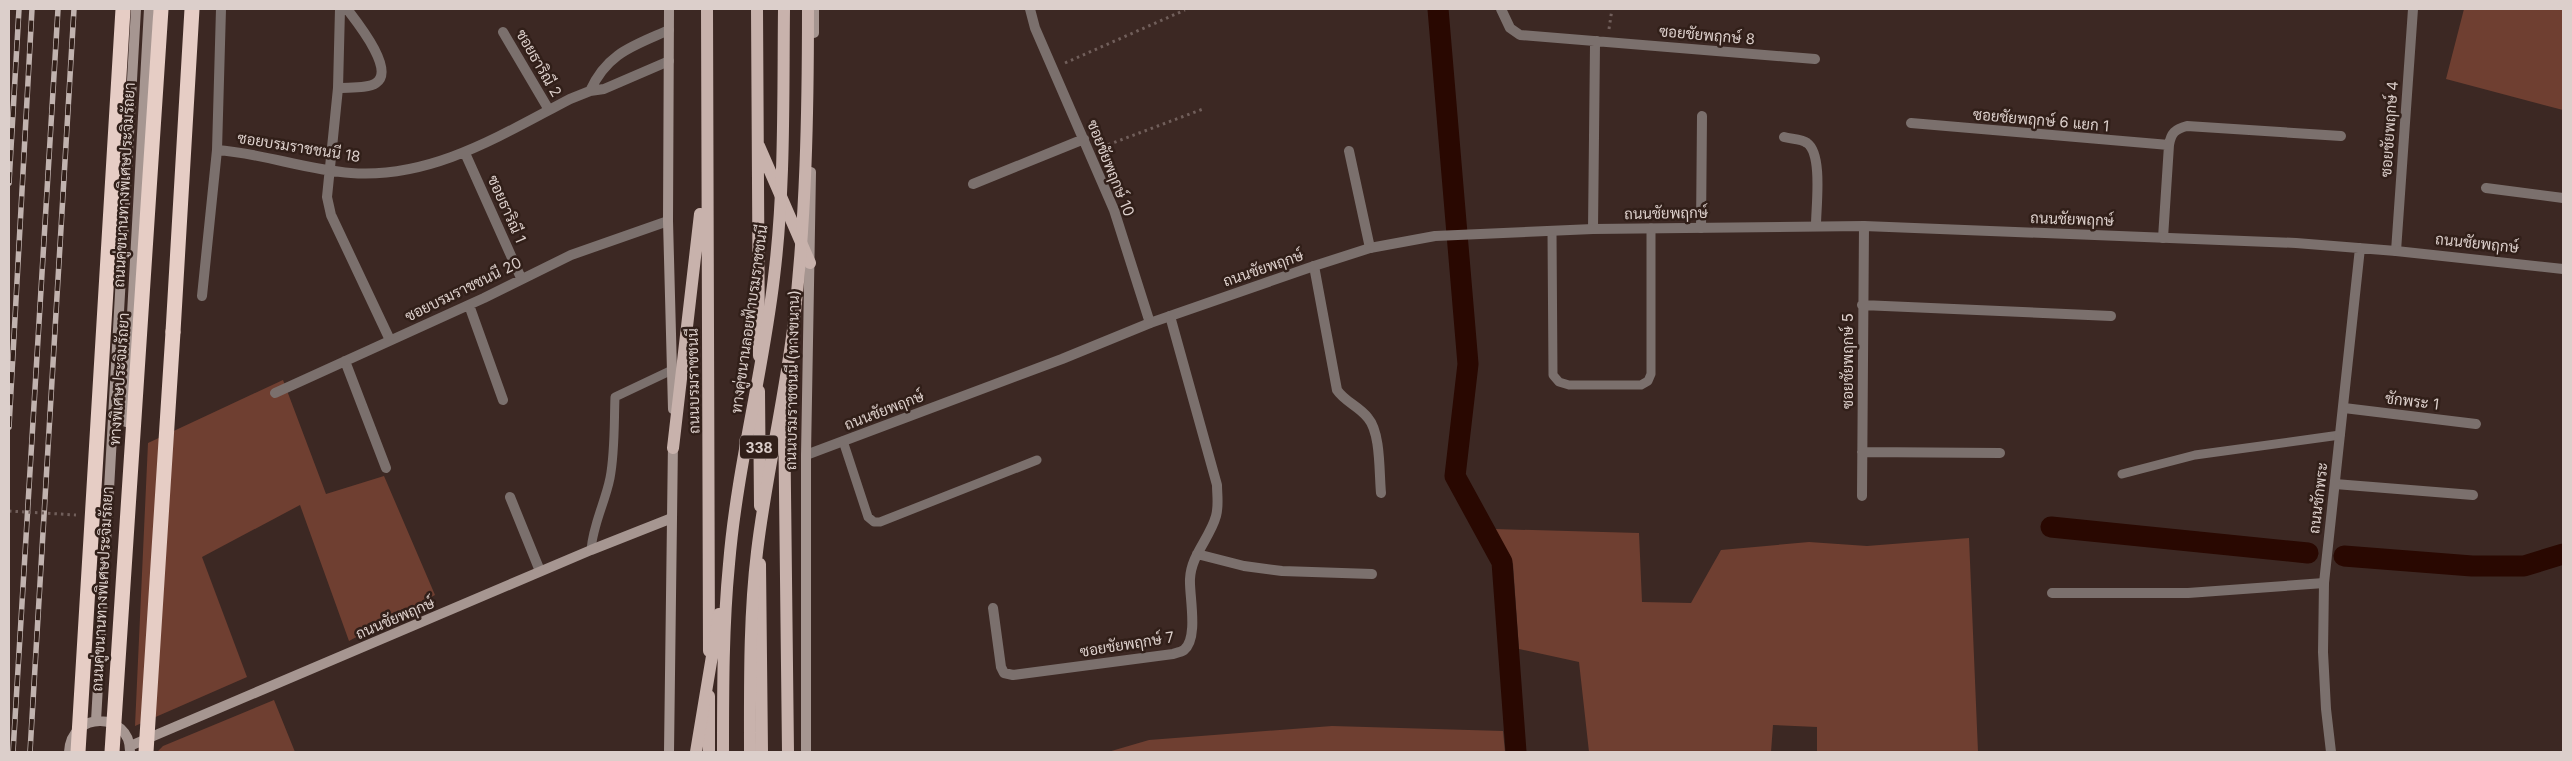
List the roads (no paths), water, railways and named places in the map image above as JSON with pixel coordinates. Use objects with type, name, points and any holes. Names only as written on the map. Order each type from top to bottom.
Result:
[{"type":"highway","name":"ทางพิเศษประจิมรัถยา","points":[[78,752],[123,9]]},
{"type":"highway","name":"ทางพิเศษประจิมรัถยา","points":[[112,752],[160,9]]},
{"type":"highway","points":[[146,752],[192,9]]},
{"type":"main road","points":[[96,721],[136,9]]},
{"type":"main road","name":"ถนนคู่ขนานทางพิเศษประจิมรัถยา","points":[[107,722],[113,678],[149,9]]},
{"type":"main road","points":[[669,9],[668,221],[673,448],[669,752]]},
{"type":"main road","name":"ถนนบรมราชชนนี","points":[[707,9],[706,164],[710,486],[709,752]]},
{"type":"main road","name":"338","points":[[757,9],[762,752]]},
{"type":"main road","name":"ทางคู่ขนานลอยฟ้าบรมราชชนนี","points":[[723,752],[724,670],[729,563],[774,277],[782,169],[784,9]]},
{"type":"main road","points":[[750,752],[752,622],[757,554],[768,477],[784,388],[799,276],[806,173],[808,9]]},
{"type":"main road","name":"ถนนบรมราชชนนี (ทางขนาน)","points":[[806,752],[806,455],[814,9]]},
{"type":"main road","points":[[757,142],[810,263]]},
{"type":"main road","points":[[673,448],[706,164]]},
{"type":"main road","points":[[784,388],[788,752]]},
{"type":"main road","name":"ถนนชัยพฤกษ์","points":[[107,722],[122,731],[130,749],[591,550],[672,518]]},
{"type":"main road","points":[[696,752],[729,563]]},
{"type":"main road","points":[[69,752],[72,737],[78,729],[96,721],[107,722]]},
{"type":"street","name":"ซอยบรมราชชนนี 18","points":[[221,9],[217,150],[240,152],[350,173],[382,173],[422,167],[465,153],[590,91],[604,89],[668,61]]},
{"type":"street","points":[[340,9],[338,88],[327,198],[331,215],[390,340]]},
{"type":"street","points":[[338,88],[375,84],[380,79],[382,71],[367,36],[347,9]]},
{"type":"street","name":"ซอยชัยพฤกษ์ 10","points":[[1030,9],[1035,28],[1114,210],[1150,323]]},
{"type":"street","name":"ซอยชัยพฤกษ์ 8","points":[[1501,9],[1510,28],[1520,35],[1815,59]]},
{"type":"street","name":"ซอยชัยพฤกษ์ 4","points":[[2396,251],[2413,9]]},
{"type":"street","points":[[590,91],[604,66],[619,52],[669,30]]},
{"type":"street","name":"ซอยธาริณี 2","points":[[503,32],[549,110]]},
{"type":"street","points":[[1593,229],[1595,44],[1602,41]]},
{"type":"street","points":[[1701,228],[1702,116]]},
{"type":"street","name":"ซอยชัยพฤกษ์ 6 แยก 1","points":[[1911,123],[2169,145]]},
{"type":"street","points":[[2163,238],[2169,145],[2171,136],[2176,129],[2188,126],[2340,136]]},
{"type":"street","points":[[1784,137],[1806,142],[1813,148],[1817,164],[1816,225]]},
{"type":"street","points":[[973,184],[1084,139]]},
{"type":"street","points":[[202,296],[217,150]]},
{"type":"street","points":[[1349,151],[1370,248]]},
{"type":"street","name":"ซอยธาริณี 1","points":[[465,153],[521,278]]},
{"type":"street","points":[[2486,188],[2563,198]]},
{"type":"street","name":"ซอยบรมราชชนนี 20","points":[[275,393],[469,305],[571,255],[668,221]]},
{"type":"street","name":"ถนนชัยพฤกษ์","points":[[806,455],[1170,316],[1370,248],[1435,236],[1593,229],[1816,225],[1864,226],[2360,248],[2563,269]]},
{"type":"street","name":"ซอยชัยพฤกษ์ 5","points":[[1862,496],[1864,226]]},
{"type":"street","name":"ถนนชักพระ","points":[[2331,752],[2326,710],[2323,652],[2324,583],[2360,248]]},
{"type":"street","points":[[1314,266],[1337,390],[1343,399],[1369,418],[1376,432],[1381,493]]},
{"type":"street","points":[[469,305],[503,400]]},
{"type":"street","points":[[1862,305],[2111,316]]},
{"type":"street","name":"ซอยชัยพฤกษ์ 7","points":[[993,608],[1001,667],[1004,673],[1012,675],[1173,654],[1184,650],[1191,636],[1190,579],[1197,554],[1216,517],[1218,503],[1217,485],[1170,316]]},
{"type":"street","points":[[345,361],[386,468]]},
{"type":"street","name":"ชักพระ 1","points":[[2344,408],[2476,424]]},
{"type":"street","points":[[1862,452],[2000,452]]},
{"type":"street","points":[[2335,484],[2473,495]]},
{"type":"street","points":[[510,497],[540,572]]},
{"type":"street","points":[[1197,554],[1244,566],[1282,571],[1372,574]]},
{"type":"street","points":[[2052,593],[2188,593],[2324,583]]},
{"type":"lane","points":[[1552,231],[1553,375],[1559,382],[1569,385],[1641,385],[1648,381],[1651,374],[1651,228]]},
{"type":"lane","points":[[591,550],[595,523],[611,475],[616,396],[672,370]]},
{"type":"lane","points":[[2122,474],[2195,456],[2340,436]]},
{"type":"lane","points":[[843,441],[868,517],[874,522],[880,522],[1037,460]]},
{"type":"waterway","points":[[1438,9],[1468,364],[1455,476],[1502,562],[1516,752]]},
{"type":"waterway","points":[[2051,527],[2308,553]]},
{"type":"waterway","points":[[2344,556],[2472,566],[2524,566],[2563,554]]},
{"type":"railway","points":[[9,183],[19,9]]},
{"type":"railway","points":[[9,427],[32,9]]},
{"type":"railway","points":[[13,752],[58,9]]},
{"type":"railway","points":[[30,752],[74,9]]}]
